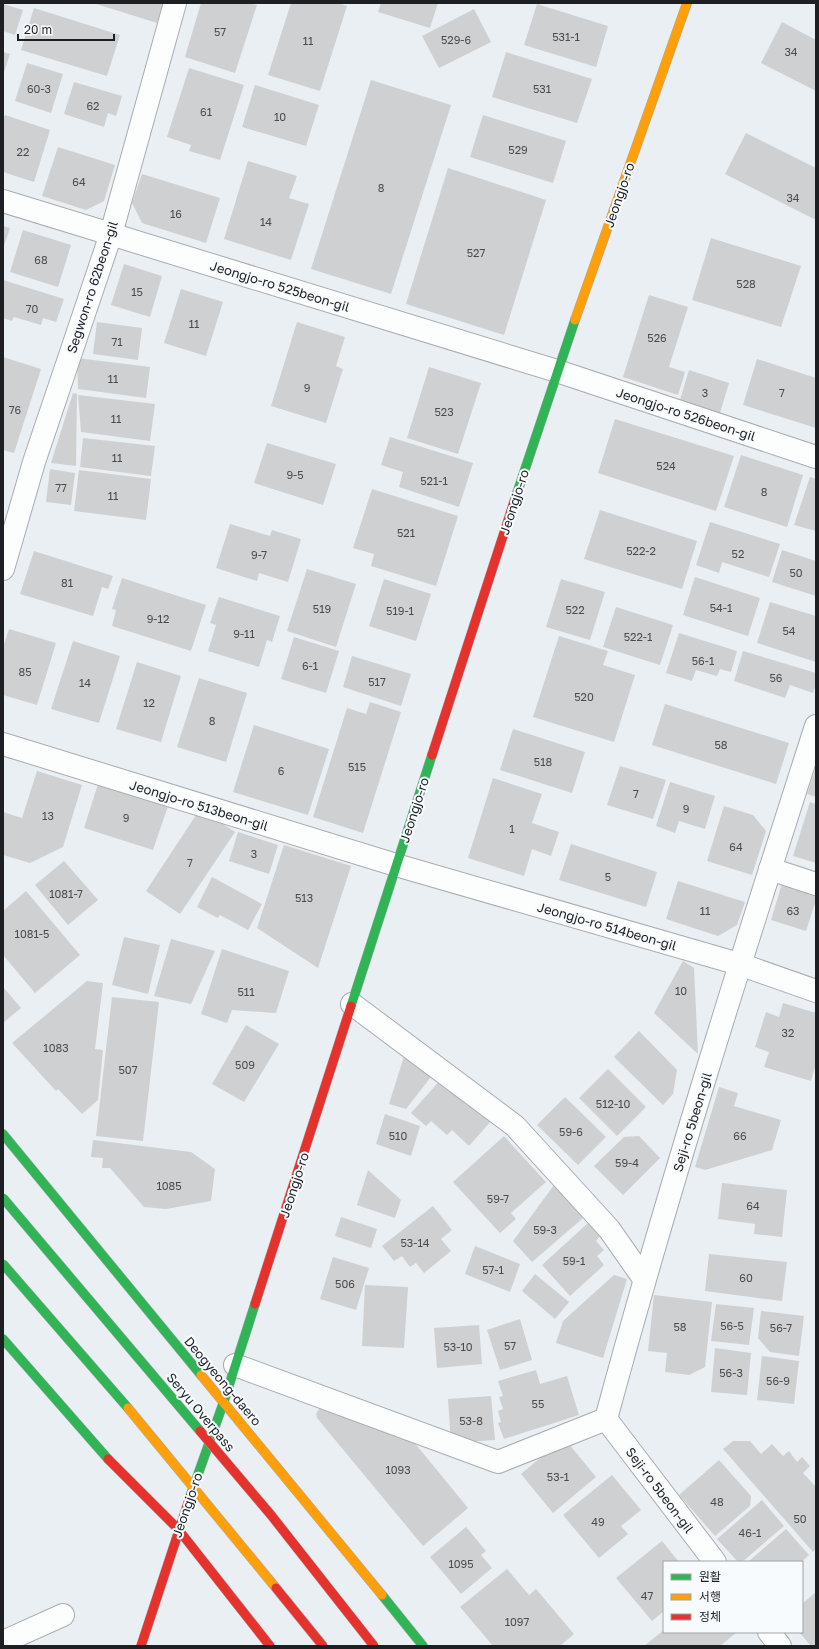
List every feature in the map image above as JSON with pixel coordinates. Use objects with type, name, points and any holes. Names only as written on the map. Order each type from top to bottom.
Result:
[{"type":"main road","name":"Jeongjo-ro","points":[[141,1646],[178,1529],[224,1402],[396,865],[557,371],[687,3]]},
{"type":"main road","name":"Deogyeong-daero","points":[[3,1134],[423,1646]]},
{"type":"main road","name":"Seryu Overpass","points":[[3,1198],[271,1516],[374,1646]]},
{"type":"main road","points":[[3,1264],[158,1443],[323,1646]]},
{"type":"main road","points":[[3,1339],[110,1462],[178,1529],[270,1646]]},
{"type":"street","name":"Segwon-ro 62beon-gil","points":[[3,568],[34,462],[111,234],[175,3]]},
{"type":"street","name":"Jeongjo-ro 525beon-gil","points":[[3,201],[557,371]]},
{"type":"street","name":"Jeongjo-ro 526beon-gil","points":[[557,371],[816,457]]},
{"type":"street","name":"Seji-ro 5beon-gil","points":[[714,1561],[606,1419],[644,1279],[739,964],[816,726]]},
{"type":"street","name":"Jeongjo-ro 513beon-gil","points":[[3,744],[396,865]]},
{"type":"street","name":"Jeongjo-ro 514beon-gil","points":[[396,865],[739,964],[816,990]]},
{"type":"street","points":[[770,868],[816,884]]},
{"type":"street","points":[[352,1004],[515,1126],[609,1229],[644,1279]]},
{"type":"street","points":[[236,1365],[498,1462],[606,1419]]},
{"type":"street","points":[[3,1642],[63,1615]]},
{"type":"street","points":[[770,1633],[780,1646]]},
{"type":"building","points":[[93,3],[164,3],[157,23]]},
{"type":"building","points":[[201,3],[250,3],[257,5],[235,73],[185,57]]},
{"type":"building","points":[[291,3],[339,3],[347,6],[320,91],[268,75]]},
{"type":"building","points":[[381,3],[438,3],[430,28],[378,12]]},
{"type":"building","points":[[3,4],[23,10],[15,35],[3,31]]},
{"type":"building","points":[[537,4],[608,26],[596,67],[524,45]]},
{"type":"building","points":[[34,8],[120,35],[107,76],[21,50]]},
{"type":"building","points":[[474,9],[491,42],[439,68],[422,36]]},
{"type":"building","points":[[782,22],[816,40],[816,91],[761,63]]},
{"type":"building","points":[[3,52],[10,54],[3,75]]},
{"type":"building","points":[[506,52],[592,79],[577,123],[492,97]]},
{"type":"building","points":[[27,63],[63,74],[51,113],[15,101]]},
{"type":"building","points":[[189,68],[244,85],[220,160],[189,151],[191,145],[167,137]]},
{"type":"building","points":[[371,80],[451,105],[391,294],[311,269]]},
{"type":"building","points":[[74,82],[122,96],[116,116],[108,113],[104,127],[64,114]]},
{"type":"building","points":[[255,85],[319,105],[306,146],[242,127]]},
{"type":"building","points":[[5,115],[50,130],[34,182],[3,172],[3,120]]},
{"type":"building","points":[[483,115],[566,141],[553,183],[470,157]]},
{"type":"building","points":[[746,133],[816,168],[816,220],[725,174]]},
{"type":"building","points":[[58,147],[115,165],[104,201],[86,210],[42,196]]},
{"type":"building","points":[[248,161],[297,176],[289,198],[309,204],[291,260],[224,239]]},
{"type":"building","points":[[448,168],[546,200],[504,335],[406,304]]},
{"type":"building","points":[[142,174],[220,198],[206,243],[142,223],[132,203]]},
{"type":"building","points":[[3,226],[10,228],[3,249]]},
{"type":"building","points":[[23,230],[71,245],[58,287],[10,272]]},
{"type":"building","points":[[711,238],[801,266],[781,327],[692,300]]},
{"type":"building","points":[[124,264],[162,276],[150,317],[111,305]]},
{"type":"building","points":[[3,280],[64,299],[56,322],[43,318],[41,325],[14,317],[12,321],[3,318]]},
{"type":"building","points":[[181,289],[223,302],[206,356],[164,343]]},
{"type":"building","points":[[649,295],[688,307],[669,367],[685,372],[678,395],[623,377]]},
{"type":"building","points":[[97,322],[142,328],[138,360],[93,354]]},
{"type":"building","points":[[297,322],[345,337],[336,366],[343,369],[326,423],[271,406]]},
{"type":"building","points":[[3,357],[41,369],[14,453],[3,450]]},
{"type":"building","points":[[77,358],[150,367],[146,398],[78,389]]},
{"type":"building","points":[[757,359],[816,378],[816,428],[743,405]]},
{"type":"building","points":[[429,367],[481,383],[458,454],[407,438]]},
{"type":"building","points":[[689,370],[729,383],[720,413],[680,400]]},
{"type":"building","points":[[73,393],[77,394],[76,466],[51,463]]},
{"type":"building","points":[[78,395],[155,404],[150,441],[81,432]]},
{"type":"building","points":[[615,419],[734,456],[716,511],[598,473]]},
{"type":"building","points":[[390,437],[473,463],[459,507],[399,487],[403,472],[381,465]]},
{"type":"building","points":[[83,438],[155,446],[151,476],[80,467]]},
{"type":"building","points":[[267,443],[336,464],[323,505],[254,483]]},
{"type":"building","points":[[741,455],[803,475],[787,527],[724,507]]},
{"type":"building","points":[[50,469],[75,473],[71,505],[46,502]]},
{"type":"building","points":[[79,470],[151,479],[146,520],[74,511]]},
{"type":"building","points":[[810,477],[816,479],[816,531],[794,525]]},
{"type":"building","points":[[372,489],[458,516],[436,586],[371,566],[374,554],[353,548]]},
{"type":"building","points":[[600,510],[697,541],[682,589],[584,559]]},
{"type":"building","points":[[710,522],[780,544],[769,577],[722,562],[719,573],[696,565]]},
{"type":"building","points":[[230,524],[270,536],[272,530],[301,539],[288,582],[259,573],[257,581],[216,568]]},
{"type":"building","points":[[782,550],[816,561],[816,596],[772,582]]},
{"type":"building","points":[[34,551],[113,576],[108,589],[102,587],[93,616],[20,594]]},
{"type":"building","points":[[307,569],[356,584],[336,647],[287,631]]},
{"type":"building","points":[[695,577],[760,598],[748,636],[683,615]]},
{"type":"building","points":[[122,578],[206,605],[191,651],[112,626],[116,610],[112,609]]},
{"type":"building","points":[[384,579],[431,594],[416,641],[369,626]]},
{"type":"building","points":[[561,579],[605,592],[590,640],[546,627]]},
{"type":"building","points":[[219,597],[280,616],[272,642],[267,640],[259,667],[208,651],[216,625],[210,623]]},
{"type":"building","points":[[770,602],[816,616],[816,662],[757,643]]},
{"type":"building","points":[[616,607],[673,625],[660,665],[603,647]]},
{"type":"building","points":[[9,629],[56,643],[37,705],[3,695],[3,648]]},
{"type":"building","points":[[679,633],[737,651],[731,672],[720,669],[717,676],[696,670],[692,681],[666,673]]},
{"type":"building","points":[[559,636],[608,651],[603,665],[635,675],[614,742],[533,717]]},
{"type":"building","points":[[294,637],[339,651],[326,693],[281,679]]},
{"type":"building","points":[[73,641],[120,656],[99,723],[51,709]]},
{"type":"building","points":[[743,651],[816,673],[816,684],[813,693],[790,685],[785,698],[734,681]]},
{"type":"building","points":[[352,656],[411,674],[401,706],[343,687]]},
{"type":"building","points":[[137,662],[181,676],[161,742],[116,729]]},
{"type":"building","points":[[199,678],[247,693],[226,762],[177,747]]},
{"type":"building","points":[[370,702],[401,712],[363,833],[313,817],[347,708],[366,714]]},
{"type":"building","points":[[665,704],[789,743],[776,784],[652,745]]},
{"type":"building","points":[[254,725],[329,749],[308,815],[233,792]]},
{"type":"building","points":[[513,729],[585,752],[572,793],[500,770]]},
{"type":"building","points":[[620,766],[666,780],[653,819],[607,805]]},
{"type":"building","points":[[816,767],[816,797],[807,794]]},
{"type":"building","points":[[37,771],[82,785],[63,847],[30,863],[3,855],[3,812],[22,818]]},
{"type":"building","points":[[493,778],[542,794],[532,823],[559,832],[551,856],[532,849],[524,876],[468,858]]},
{"type":"building","points":[[670,782],[715,796],[705,829],[679,821],[675,833],[656,826]]},
{"type":"building","points":[[98,784],[168,806],[153,850],[84,828]]},
{"type":"building","points":[[810,802],[816,804],[816,863],[793,856]]},
{"type":"building","points":[[724,806],[753,815],[766,831],[752,875],[707,861]]},
{"type":"building","points":[[200,809],[235,832],[180,914],[146,891]]},
{"type":"building","points":[[238,832],[278,845],[269,874],[229,861]]},
{"type":"building","points":[[571,844],[657,872],[646,907],[559,880]]},
{"type":"building","points":[[284,845],[351,866],[318,968],[257,928]]},
{"type":"building","points":[[64,861],[98,900],[68,925],[35,885]]},
{"type":"building","points":[[212,877],[262,904],[248,930],[220,915],[218,918],[197,907]]},
{"type":"building","points":[[784,877],[816,887],[816,900],[806,931],[771,920]]},
{"type":"building","points":[[678,881],[745,902],[737,925],[718,936],[666,919]]},
{"type":"building","points":[[26,891],[80,955],[35,993],[3,955],[3,911]]},
{"type":"building","points":[[124,937],[160,945],[148,994],[112,985]]},
{"type":"building","points":[[171,939],[215,951],[191,1004],[154,996]]},
{"type":"building","points":[[222,949],[289,971],[276,1013],[232,1010],[227,1023],[201,1014]]},
{"type":"building","points":[[683,961],[694,968],[698,1054],[654,1013]]},
{"type":"building","points":[[87,981],[103,983],[95,1049],[103,1050],[98,1100],[82,1114],[58,1089],[56,1091],[12,1043]]},
{"type":"building","points":[[3,987],[21,1008],[3,1023]]},
{"type":"building","points":[[112,997],[159,1002],[143,1141],[96,1136]]},
{"type":"building","points":[[783,1003],[816,1013],[816,1064],[811,1081],[764,1067],[769,1052],[755,1047],[766,1012],[779,1017]]},
{"type":"building","points":[[246,1025],[279,1044],[244,1102],[212,1084]]},
{"type":"building","points":[[639,1031],[677,1070],[673,1094],[663,1105],[614,1057]]},
{"type":"building","points":[[406,1050],[434,1073],[406,1109],[389,1104]]},
{"type":"building","points":[[608,1069],[646,1107],[617,1136],[579,1098]]},
{"type":"building","points":[[443,1077],[492,1120],[469,1146],[452,1130],[447,1135],[431,1121],[426,1126],[411,1113]]},
{"type":"building","points":[[719,1087],[738,1093],[734,1106],[781,1120],[772,1150],[705,1170],[695,1167]]},
{"type":"building","points":[[565,1097],[606,1137],[578,1165],[537,1125]]},
{"type":"building","points":[[385,1114],[420,1126],[411,1156],[376,1144]]},
{"type":"building","points":[[504,1136],[546,1182],[511,1213],[516,1219],[500,1233],[453,1182]]},
{"type":"building","points":[[639,1136],[660,1158],[623,1195],[594,1166],[624,1137]]},
{"type":"building","points":[[93,1140],[191,1152],[215,1169],[211,1201],[166,1209],[144,1207],[110,1168],[102,1168],[103,1158],[91,1157]]},
{"type":"building","points":[[368,1170],[401,1200],[395,1218],[357,1205]]},
{"type":"building","points":[[722,1183],[787,1190],[782,1237],[754,1234],[755,1224],[718,1219]]},
{"type":"building","points":[[554,1185],[583,1218],[532,1262],[513,1241]]},
{"type":"building","points":[[433,1206],[452,1230],[441,1239],[451,1251],[424,1273],[416,1263],[410,1267],[402,1256],[394,1261],[382,1246]]},
{"type":"building","points":[[341,1217],[377,1229],[371,1248],[335,1236]]},
{"type":"building","points":[[588,1223],[600,1236],[596,1241],[604,1250],[597,1256],[604,1265],[570,1296],[542,1265]]},
{"type":"building","points":[[475,1246],[520,1264],[510,1292],[465,1274]]},
{"type":"building","points":[[709,1254],[787,1262],[782,1301],[705,1291]]},
{"type":"building","points":[[333,1257],[369,1268],[356,1310],[320,1299]]},
{"type":"building","points":[[535,1274],[569,1302],[555,1319],[522,1291]]},
{"type":"building","points":[[614,1275],[627,1279],[603,1358],[556,1343],[563,1321]]},
{"type":"building","points":[[365,1285],[408,1287],[404,1348],[362,1346]]},
{"type":"building","points":[[654,1295],[712,1302],[705,1367],[689,1375],[665,1372],[667,1353],[648,1351]]},
{"type":"building","points":[[716,1304],[754,1308],[749,1345],[711,1341]]},
{"type":"building","points":[[761,1311],[804,1316],[799,1356],[770,1352],[758,1338]]},
{"type":"building","points":[[520,1319],[532,1360],[500,1370],[487,1330]]},
{"type":"building","points":[[479,1325],[482,1364],[437,1368],[434,1328]]},
{"type":"building","points":[[715,1348],[751,1353],[747,1395],[711,1392]]},
{"type":"building","points":[[762,1356],[799,1361],[794,1404],[757,1400]]},
{"type":"building","points":[[536,1370],[540,1384],[567,1376],[579,1415],[504,1439],[498,1423],[501,1422],[498,1411],[503,1409],[499,1397],[503,1396],[498,1381]]},
{"type":"building","points":[[491,1396],[495,1440],[451,1443],[448,1399]]},
{"type":"building","points":[[328,1401],[404,1430],[468,1508],[423,1546],[317,1418],[316,1414],[319,1409]]},
{"type":"building","points":[[564,1438],[596,1477],[553,1513],[521,1474]]},
{"type":"building","points":[[733,1441],[750,1441],[761,1454],[772,1444],[783,1456],[789,1451],[797,1462],[802,1457],[810,1466],[803,1473],[816,1487],[816,1549],[813,1552],[723,1449]]},
{"type":"building","points":[[719,1460],[751,1496],[750,1506],[715,1536],[679,1495]]},
{"type":"building","points":[[612,1475],[641,1510],[621,1526],[628,1534],[599,1558],[563,1515]]},
{"type":"building","points":[[762,1500],[784,1526],[743,1561],[737,1561],[717,1539]]},
{"type":"building","points":[[466,1527],[486,1551],[481,1555],[492,1568],[461,1594],[430,1557]]},
{"type":"building","points":[[786,1529],[809,1555],[802,1561],[749,1561]]},
{"type":"building","points":[[662,1541],[678,1561],[663,1561],[663,1612],[652,1621],[616,1578]]},
{"type":"building","points":[[507,1569],[529,1595],[536,1589],[574,1634],[560,1646],[493,1646],[460,1607]]},
{"type":"building","points":[[816,1592],[816,1646],[811,1646],[800,1633],[803,1633],[803,1603]]},
{"type":"building","points":[[663,1631],[663,1633],[736,1633],[720,1646],[644,1646]]},
{"type":"traffic: fast","points":[[514,502],[575,320]]},
{"type":"traffic: fast","points":[[351,1006],[432,755]]},
{"type":"traffic: fast","points":[[3,1134],[201,1375]]},
{"type":"traffic: fast","points":[[3,1198],[200,1431]]},
{"type":"traffic: fast","points":[[3,1264],[128,1408]]},
{"type":"traffic: fast","points":[[190,1497],[224,1401],[255,1304]]},
{"type":"traffic: fast","points":[[3,1339],[108,1459]]},
{"type":"traffic: fast","points":[[382,1595],[423,1646]]},
{"type":"traffic: slow","points":[[575,320],[687,3]]},
{"type":"traffic: slow","points":[[201,1375],[382,1595]]},
{"type":"traffic: slow","points":[[128,1408],[276,1588]]},
{"type":"traffic: jam","points":[[432,755],[514,502]]},
{"type":"traffic: jam","points":[[255,1304],[351,1006]]},
{"type":"traffic: jam","points":[[200,1431],[271,1515],[374,1646]]},
{"type":"traffic: jam","points":[[108,1459],[178,1529],[270,1646]]},
{"type":"traffic: jam","points":[[141,1646],[190,1497]]},
{"type":"traffic: jam","points":[[276,1588],[323,1646]]}]
